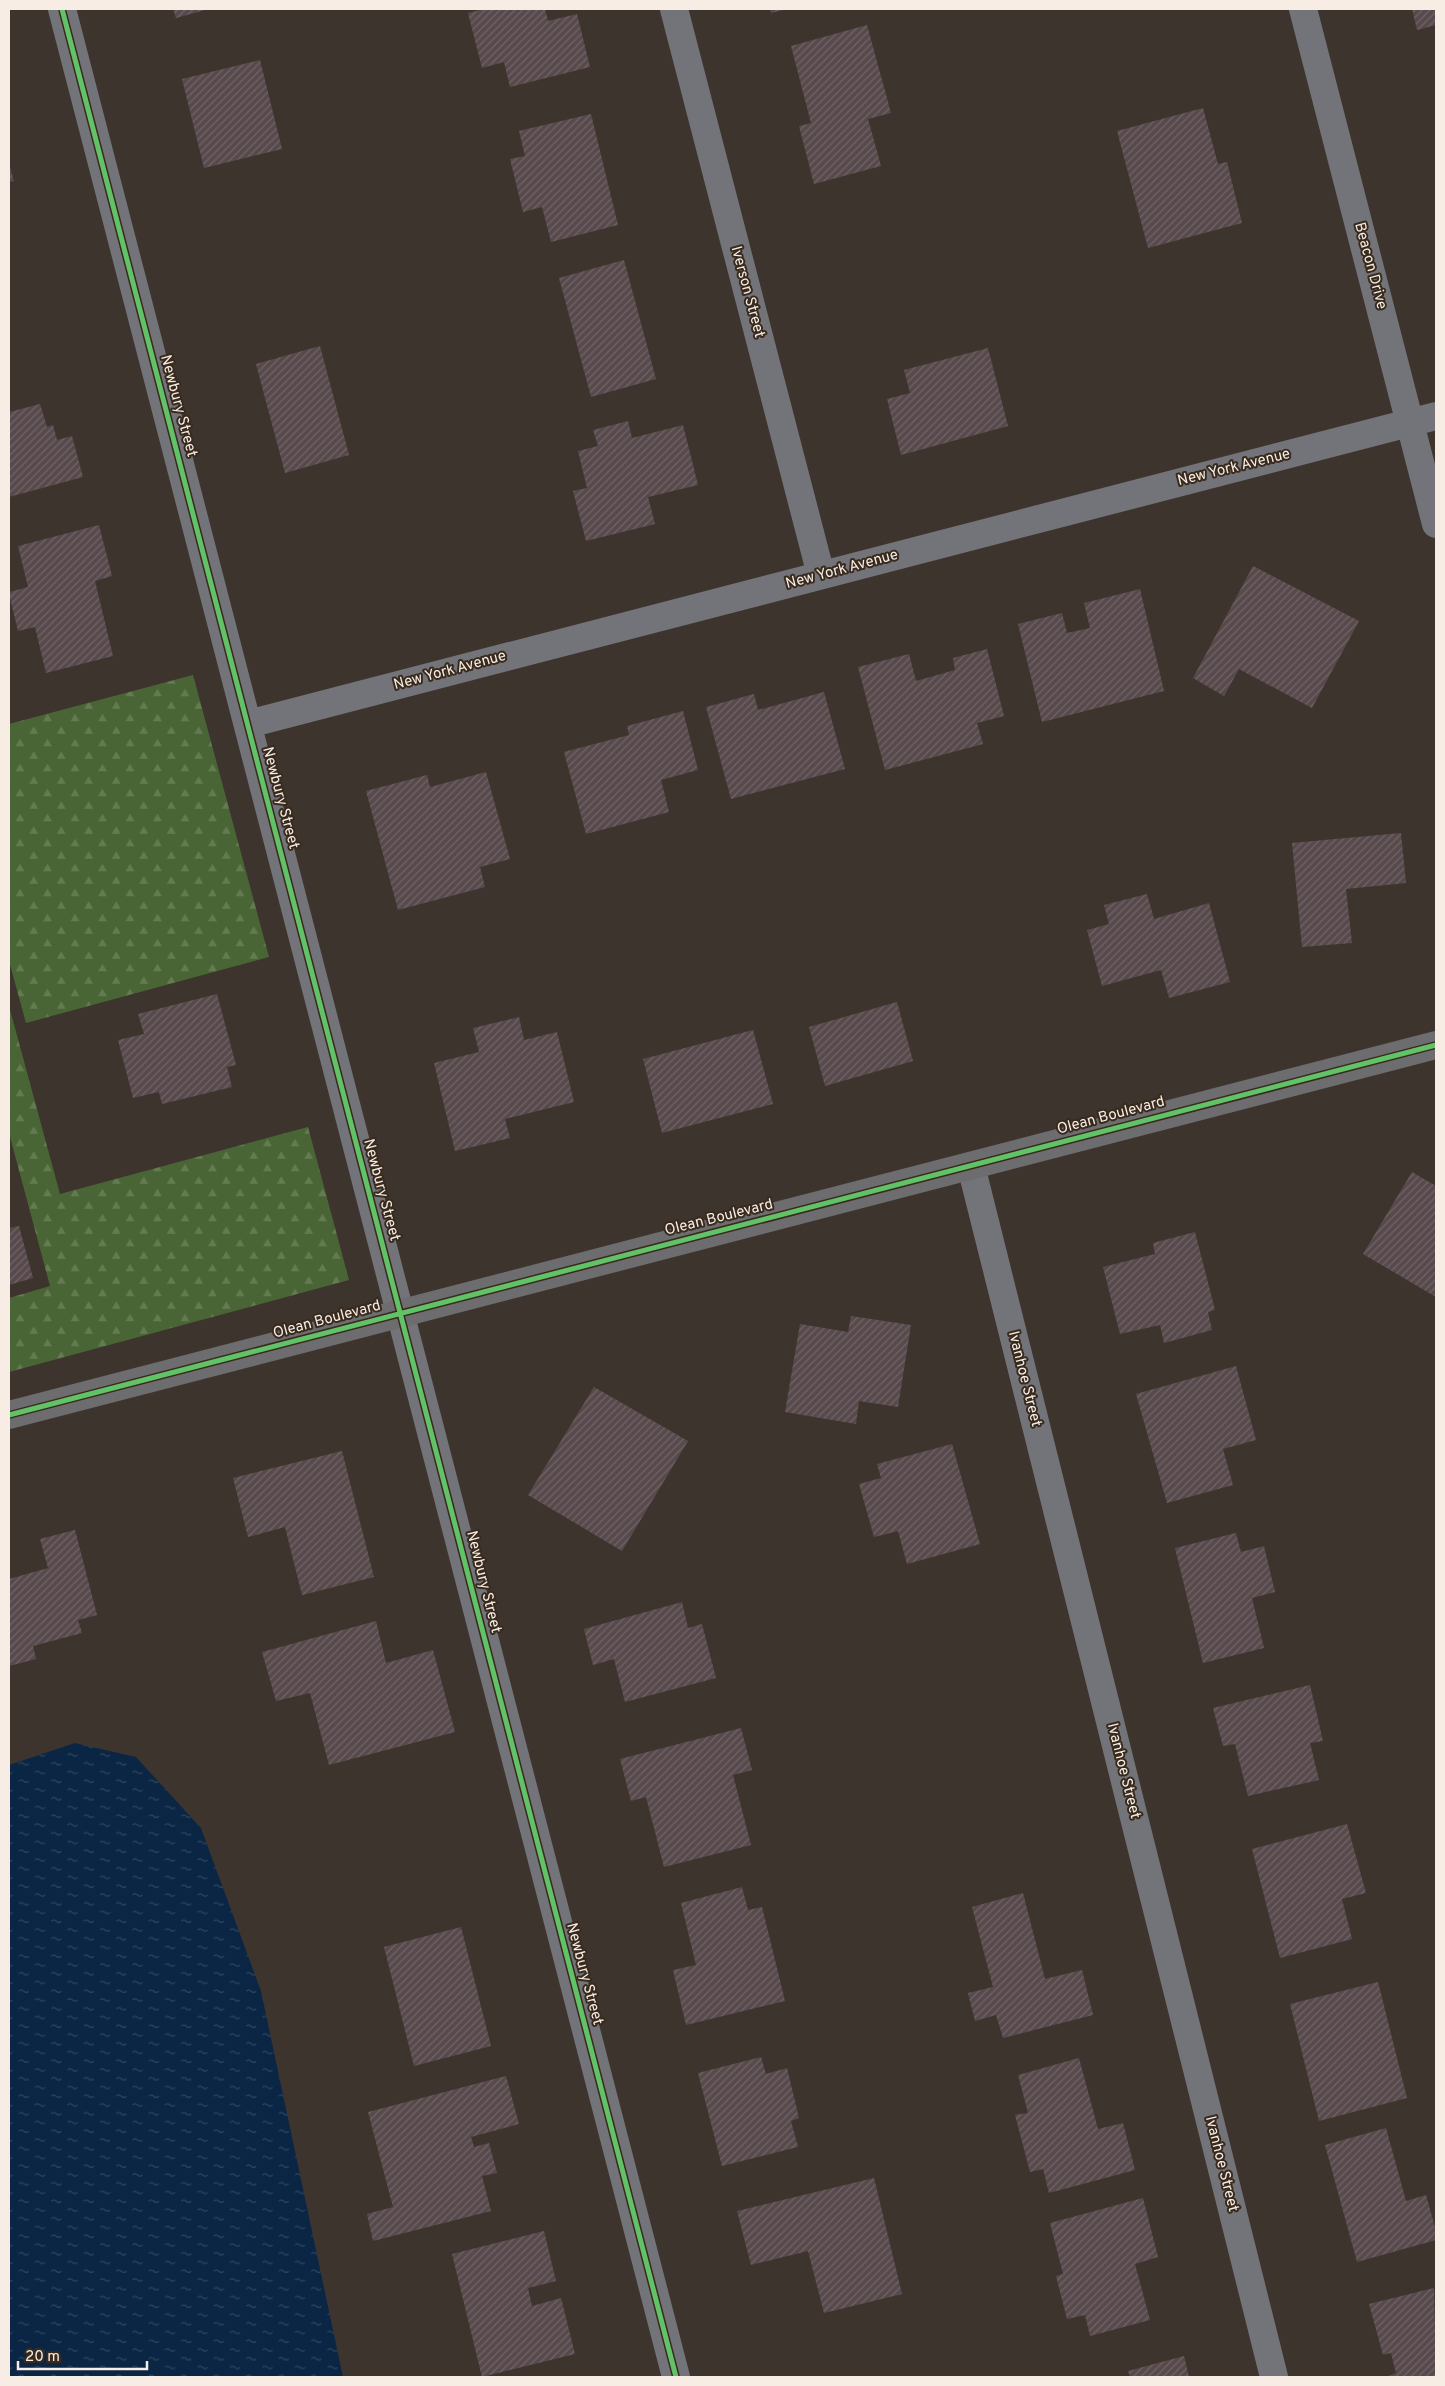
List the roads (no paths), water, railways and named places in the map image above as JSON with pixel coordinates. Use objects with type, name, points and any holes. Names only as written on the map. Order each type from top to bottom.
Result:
[{"type":"street","name":"Newbury Street","points":[[62,9],[676,2377]]},
{"type":"street","name":"Iverson Street","points":[[674,9],[821,575]]},
{"type":"street","name":"Beacon Drive","points":[[1303,9],[1436,524]]},
{"type":"street","name":"New York Avenue","points":[[248,724],[1436,416]]},
{"type":"street","name":"Olean Boulevard","points":[[9,1416],[1436,1045]]},
{"type":"street","name":"Ivanhoe Street","points":[[972,1166],[1274,2377]]},
{"type":"water","points":[[75,1743],[136,1757],[201,1828],[261,1991],[343,2377],[9,2377],[9,1765]]}]
